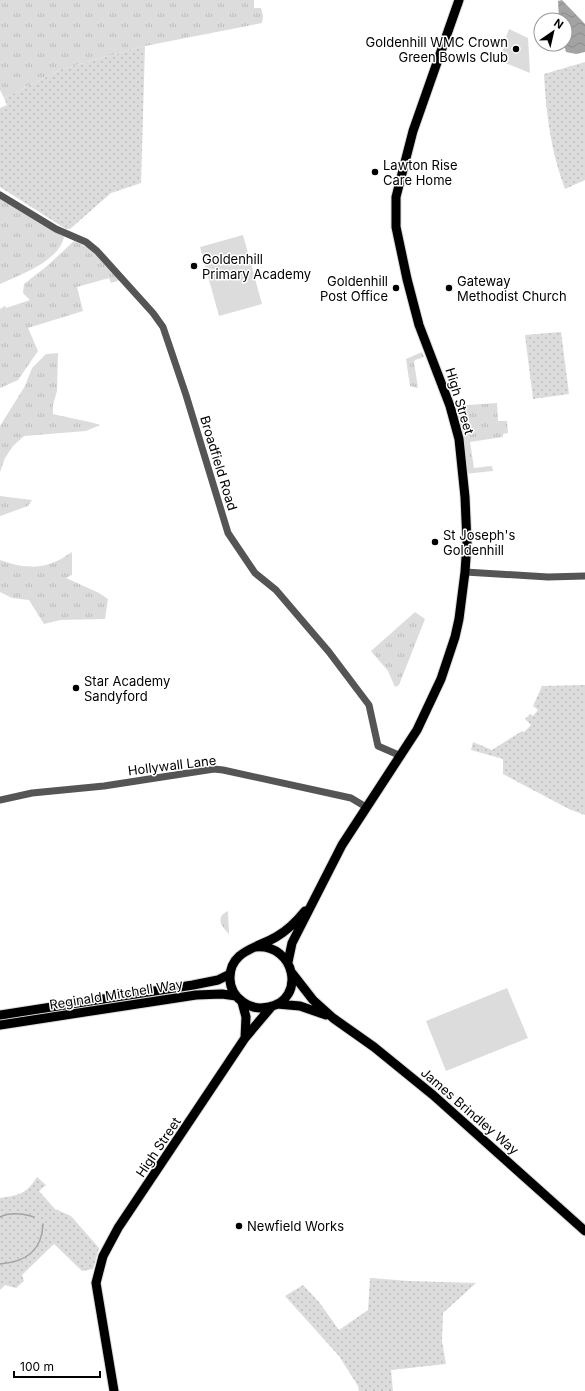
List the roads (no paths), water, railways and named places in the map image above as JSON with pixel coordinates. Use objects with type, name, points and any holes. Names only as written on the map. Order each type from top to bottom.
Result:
[{"type":"main road","name":"High Street","points":[[312,904],[342,846],[417,730],[441,679],[455,637],[466,572],[466,497],[459,439],[450,406],[420,325],[407,279],[396,227],[396,197],[412,131],[459,0]]},
{"type":"main road","points":[[245,1038],[246,1017],[239,999],[231,987],[230,974],[234,961],[242,953],[276,937],[293,925],[312,904]]},
{"type":"main road","points":[[288,962],[292,943],[312,904]]},
{"type":"main road","points":[[239,999],[255,1008],[274,1005],[287,994],[290,988],[292,972],[288,962],[276,950],[266,947],[255,947]]},
{"type":"main road","name":"James Brindley Way","points":[[292,972],[313,1000],[333,1018],[374,1047],[433,1095],[585,1231]]},
{"type":"main road","name":"Reginald Mitchell Way","points":[[0,1015],[193,985],[218,980],[230,974]]},
{"type":"main road","name":"Reginald Mitchell Way","points":[[0,1025],[196,995],[222,994],[239,999]]},
{"type":"main road","name":"High Street","points":[[114,1391],[97,1294],[98,1273],[103,1256],[118,1228],[245,1038],[274,1005]]},
{"type":"main road","name":"James Brindley Way","points":[[274,1005],[300,1006],[333,1018]]},
{"type":"street","name":"Broadfield Road","points":[[0,195],[56,229],[86,242],[97,251],[153,313],[163,327],[186,395],[228,532],[255,573],[276,590],[329,652],[369,705],[378,746],[401,756]]},
{"type":"street","points":[[466,572],[548,577],[585,576]]},
{"type":"street","name":"Hollywall Lane","points":[[0,800],[32,792],[104,786],[223,770],[351,798],[366,808]]},
{"type":"water","points":[[562,0],[585,24],[585,52],[576,54],[566,52],[573,52],[573,12],[559,12],[558,1]]},
{"type":"waterway","points":[[0,1217],[8,1214],[34,1217]]},
{"type":"waterway","points":[[0,1264],[18,1261],[31,1253],[40,1241],[43,1224]]},
{"type":"place","name":"Goldenhill WMC Crown Green Bowls Club","points":[[516,49]]},
{"type":"place","name":"Lawton Rise Care Home","points":[[375,172]]},
{"type":"place","name":"Goldenhill Primary Academy","points":[[194,266]]},
{"type":"place","name":"Goldenhill Post Office","points":[[396,288]]},
{"type":"place","name":"Gateway Methodist Church","points":[[449,288]]},
{"type":"place","name":"St Joseph's Goldenhill","points":[[435,542]]},
{"type":"place","name":"Star Academy Sandyford","points":[[76,688]]},
{"type":"place","name":"Newfield Works","points":[[239,1226]]}]
